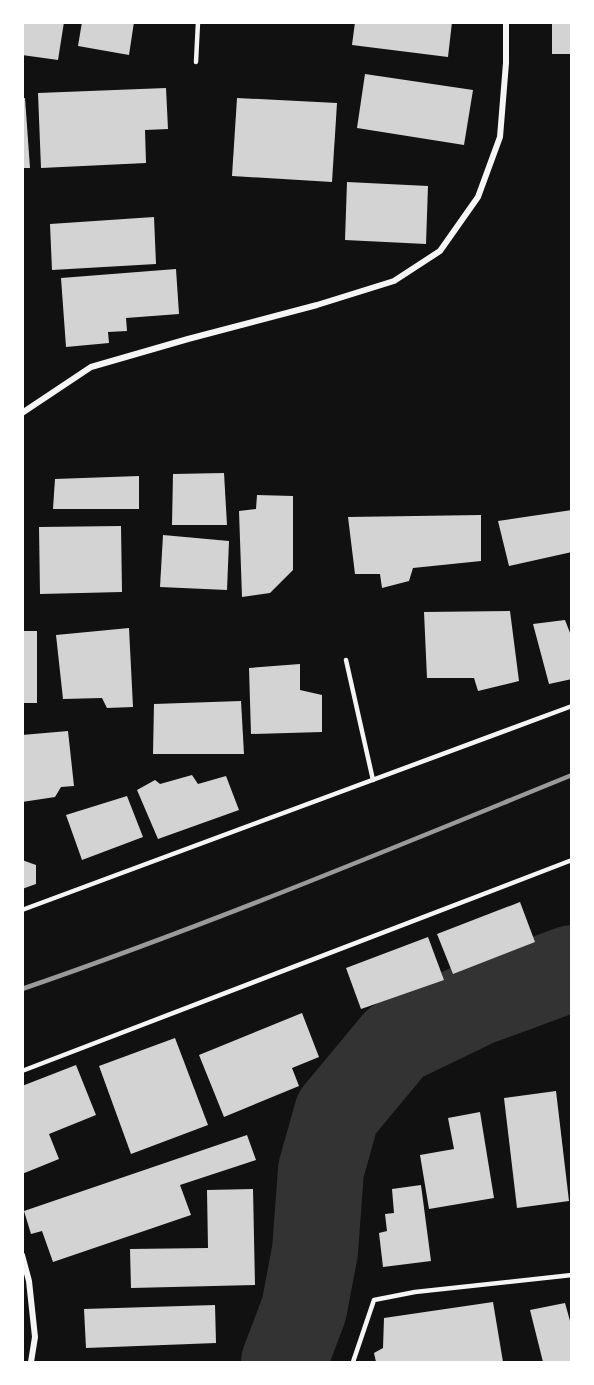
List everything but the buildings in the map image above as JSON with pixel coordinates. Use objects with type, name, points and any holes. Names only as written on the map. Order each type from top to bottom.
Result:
[{"type":"street","points":[[22,413],[91,367],[317,305],[394,281],[440,250],[478,197],[500,137],[506,63],[506,22]]},
{"type":"street","points":[[22,1255],[29,1281],[35,1337],[31,1362]]},
{"type":"lane","points":[[196,62],[198,22]]},
{"type":"lane","points":[[346,660],[373,780]]},
{"type":"lane","points":[[22,910],[572,706]]},
{"type":"lane","points":[[22,1071],[572,860]]},
{"type":"lane","points":[[353,1362],[374,1300],[415,1292],[572,1275]]},
{"type":"waterway","points":[[284,1362],[304,1309],[315,1251],[321,1170],[337,1113],[396,1042],[477,1003],[572,968]]},
{"type":"railway","points":[[22,989],[230,913],[572,775]]}]
